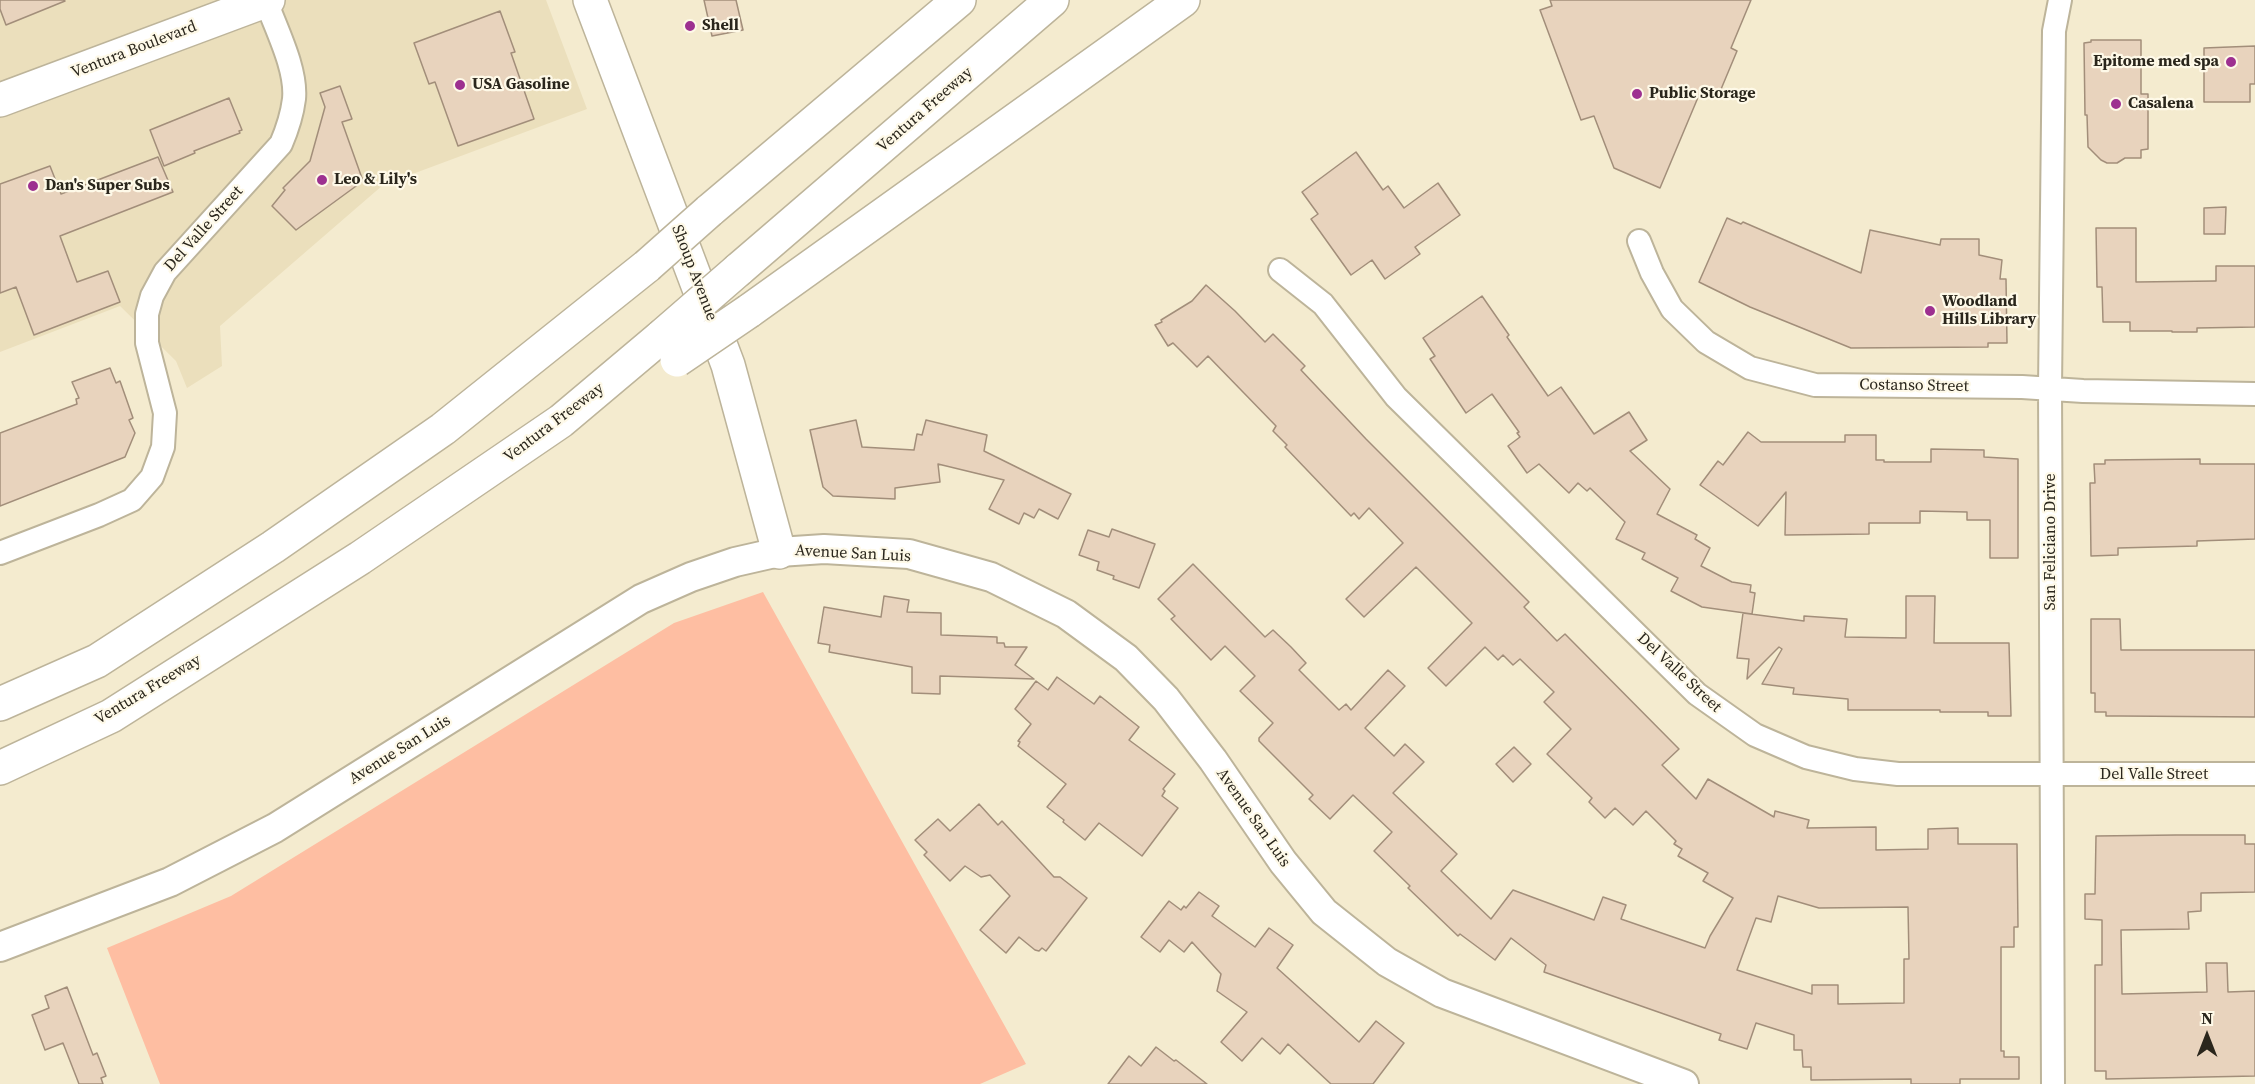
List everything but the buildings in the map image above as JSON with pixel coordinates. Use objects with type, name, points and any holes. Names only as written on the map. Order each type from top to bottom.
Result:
[{"type":"main road","name":"Ventura Boulevard","points":[[0,100],[267,0]]},
{"type":"main road","name":"Shoup Avenue","points":[[590,0],[728,365],[779,552]]},
{"type":"main road","points":[[0,704],[97,661],[273,547],[443,429],[647,266],[959,0]]},
{"type":"main road","name":"Ventura Freeway","points":[[0,768],[111,716],[360,558],[670,348],[738,270],[1052,0]]},
{"type":"main road","points":[[670,348],[749,311],[1183,0]]},
{"type":"street","name":"Del Valle Street","points":[[0,553],[132,501],[153,477],[164,447],[165,413],[147,344],[147,314],[152,296],[165,272],[281,144],[288,125],[294,97],[291,71],[267,0]]},
{"type":"street","name":"San Feliciano Drive","points":[[2053,1084],[2050,388],[2054,31],[2060,0]]},
{"type":"street","name":"Costanso Street","points":[[1640,241],[1652,273],[1672,309],[1706,342],[1750,368],[1815,385],[2050,388],[2255,394]]},
{"type":"street","name":"Del Valle Street","points":[[1280,270],[1323,304],[1396,397],[1697,694],[1755,735],[1806,757],[1855,769],[1898,774],[2255,774]]},
{"type":"street","name":"Avenue San Luis","points":[[0,947],[170,882],[275,828],[641,599],[691,577],[735,562],[779,552],[824,549],[909,554],[991,578],[1066,614],[1126,658],[1166,699],[1213,760],[1283,862],[1324,912],[1387,962],[1442,993],[1684,1084]]},
{"type":"shaded area","points":[[0,0],[546,0],[587,109],[383,185],[220,326],[222,366],[187,388],[176,361],[120,306],[0,352]]},
{"type":"shaded area","points":[[763,592],[1026,1064],[980,1084],[160,1084],[107,948],[231,896],[674,623]]},
{"type":"place","name":"Shell","points":[[690,26]]},
{"type":"place","name":"Epitome med spa","points":[[2231,62]]},
{"type":"place","name":"USA Gasoline","points":[[460,85]]},
{"type":"place","name":"Public Storage","points":[[1637,94]]},
{"type":"place","name":"Casalena","points":[[2116,104]]},
{"type":"place","name":"Leo & Lily's","points":[[322,180]]},
{"type":"place","name":"Dan's Super Subs","points":[[33,186]]},
{"type":"place","name":"Woodland Hills Library","points":[[1930,311]]}]
